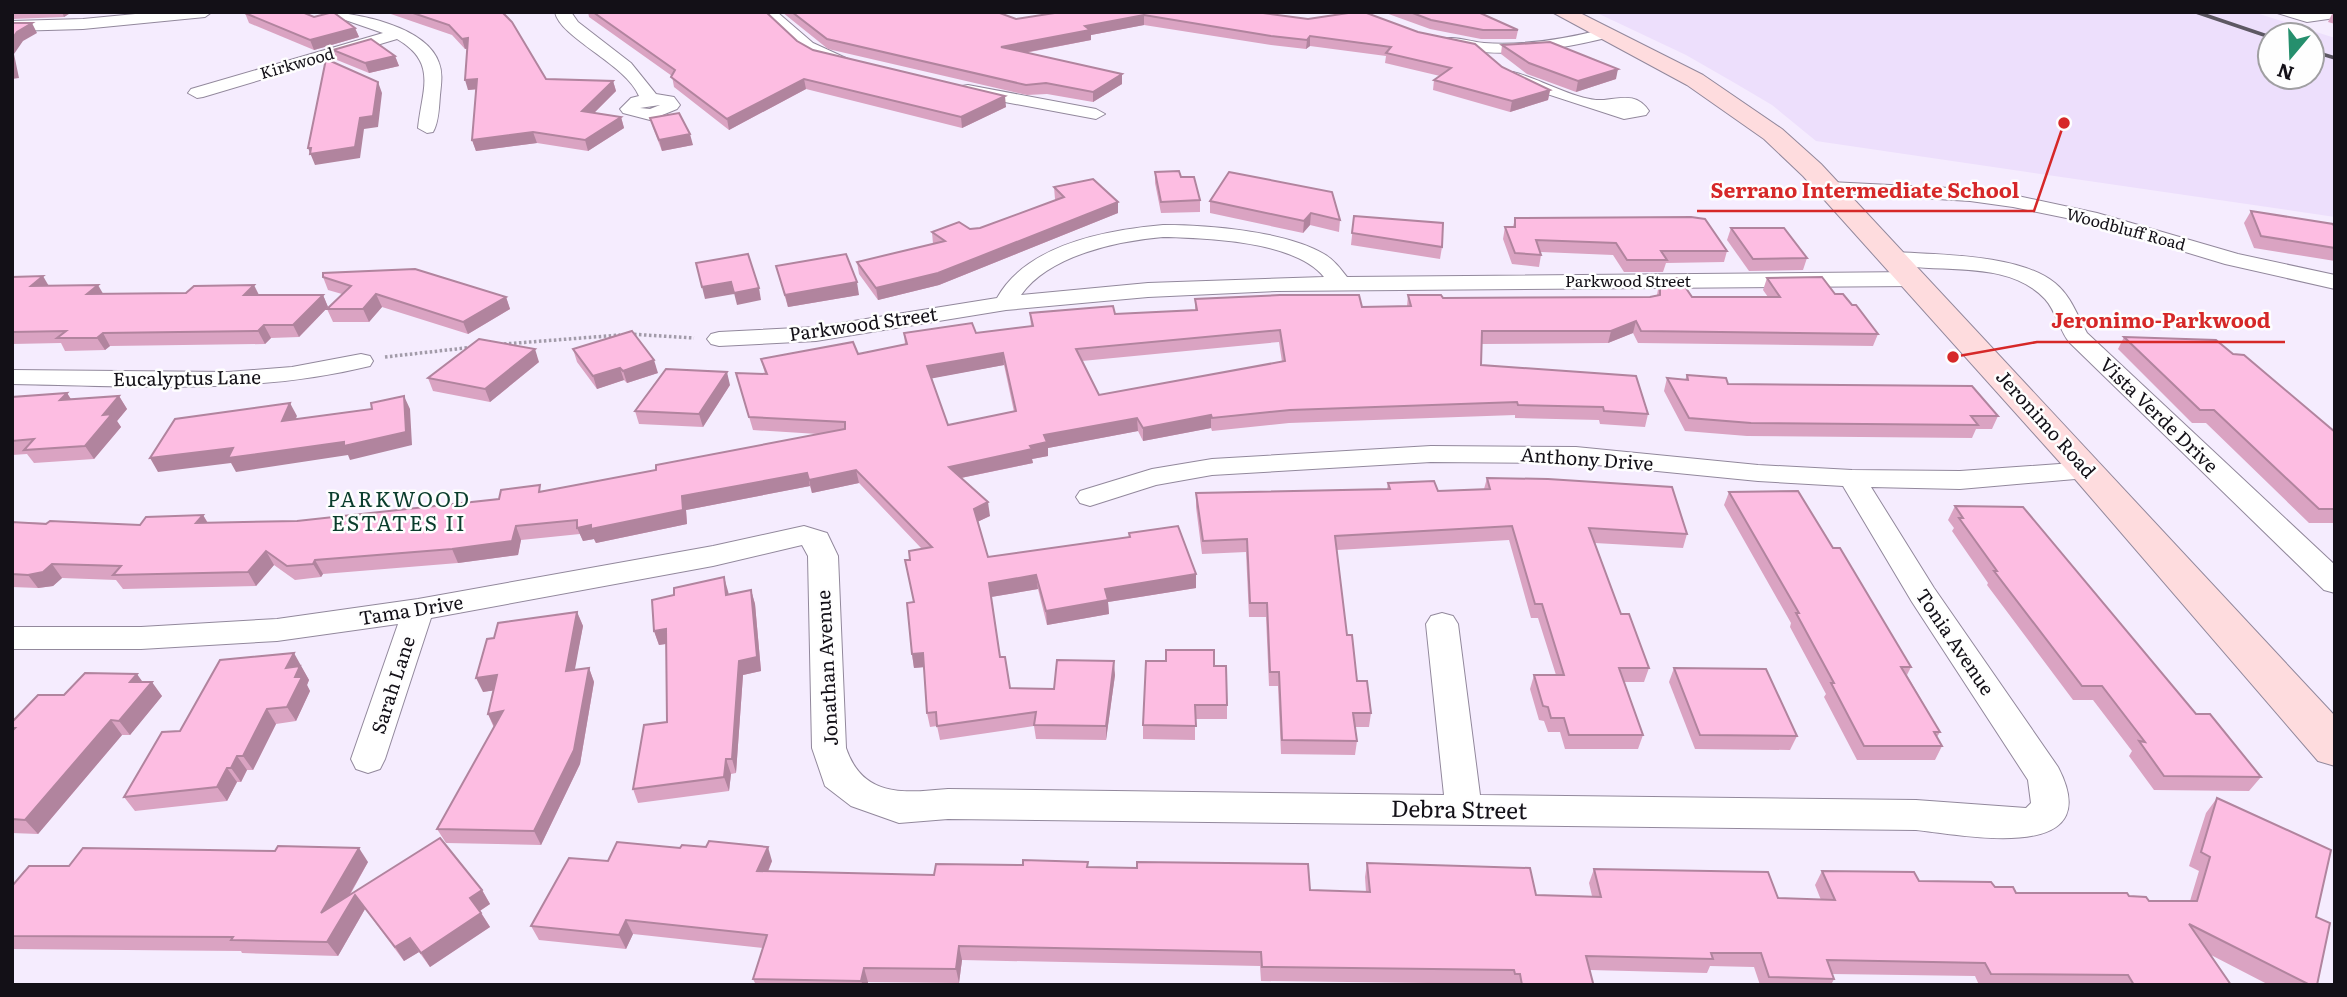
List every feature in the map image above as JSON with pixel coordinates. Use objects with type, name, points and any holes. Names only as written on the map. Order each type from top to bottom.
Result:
[{"type":"main road","name":"Jeronimo Road","points":[[1562,12],[1695,80],[1773,134],[1830,188],[2335,748]]},
{"type":"street","points":[[329,12],[398,34],[417,43],[430,60],[427,128]]},
{"type":"street","points":[[563,12],[563,16],[585,38],[643,82],[649,99]]},
{"type":"street","points":[[768,12],[814,51],[858,63]]},
{"type":"street","points":[[2281,12],[2307,18],[2335,13]]},
{"type":"street","points":[[12,26],[196,13]]},
{"type":"street","name":"Kirkwood","points":[[197,93],[398,34]]},
{"type":"street","points":[[1430,38],[1481,48],[1563,45],[1604,34]]},
{"type":"street","points":[[1481,48],[1497,67],[1575,99],[1607,106]]},
{"type":"street","points":[[947,85],[1010,100],[1096,114]]},
{"type":"street","name":"Woodbluff Road","points":[[1830,188],[1970,195],[2013,201],[2108,221],[2232,258],[2335,282]]},
{"type":"street","points":[[1006,303],[1012,289],[1026,275],[1065,253],[1106,239],[1155,229],[1246,238],[1304,253],[1324,263],[1340,283]]},
{"type":"street","name":"Parkwood Street","points":[[719,339],[816,334],[1006,303],[1148,290],[1905,269]]},
{"type":"street","name":"Vista Verde Drive","points":[[1905,269],[2000,270],[2024,276],[2048,289],[2057,298],[2077,337],[2335,583]]},
{"type":"street","name":"Eucalyptus Lane","points":[[12,377],[228,379],[292,374],[361,361]]},
{"type":"street","name":"Anthony Drive","points":[[1090,497],[1152,477],[1212,467],[1432,454],[1576,455],[1758,473],[1852,478],[1959,480],[2087,470]]},
{"type":"street","name":"Tonia Avenue","points":[[1852,478],[1923,595],[2045,777],[2050,808]]},
{"type":"street","name":"Tama Drive","points":[[12,638],[141,638],[277,630],[418,610],[713,556],[804,535]]},
{"type":"street","name":"Jonathan Avenue","points":[[804,535],[817,540],[824,556],[829,748],[838,776],[864,796]]},
{"type":"street","name":"Sarah Lane","points":[[368,759],[418,610]]},
{"type":"street","points":[[1442,624],[1464,810]]},
{"type":"street","name":"Debra Street","points":[[864,796],[899,808],[948,804],[1916,815],[2007,823],[2034,822],[2050,808]]},
{"type":"path","points":[[496,345],[632,334],[719,339]]},
{"type":"path","points":[[361,361],[482,346]]},
{"type":"shaded area","points":[[1595,12],[2253,12],[2281,21],[2256,21],[2256,91],[2326,91],[2326,35],[2335,38],[2335,217],[1816,141],[1772,105],[1686,55]]},
{"type":"building","points":[[245,12],[302,12],[314,17],[333,12],[355,28],[310,40]]},
{"type":"building","points":[[410,12],[502,12],[512,22],[546,79],[613,81],[582,111],[621,117],[585,140],[533,132],[472,140],[477,79],[465,80],[468,38],[462,39],[449,25]]},
{"type":"building","points":[[593,12],[766,12],[797,41],[813,50],[1005,96],[961,117],[804,79],[727,119],[671,77],[675,70]]},
{"type":"building","points":[[792,12],[997,12],[1016,19],[1061,12],[1256,12],[1308,19],[1364,12],[1418,32],[1475,44],[1502,67],[1550,90],[1512,101],[1434,80],[1451,68],[1386,53],[1391,47],[1310,36],[1307,40],[1271,36],[1144,15],[1085,26],[1090,30],[1001,47],[1122,74],[1093,92],[1046,83],[1026,85],[827,39]]},
{"type":"building","points":[[1410,12],[1478,12],[1518,30],[1483,30],[1431,20]]},
{"type":"building","points":[[12,23],[32,23],[17,32],[12,39]]},
{"type":"building","points":[[371,39],[395,56],[365,63],[333,50]]},
{"type":"building","points":[[1550,42],[1618,69],[1578,81],[1529,63],[1502,45]]},
{"type":"building","points":[[326,59],[378,82],[373,116],[360,118],[355,147],[310,154],[311,148],[308,148]]},
{"type":"building","points":[[679,113],[690,134],[659,140],[650,118]]},
{"type":"building","points":[[1179,171],[1181,177],[1194,177],[1200,200],[1161,202],[1155,172]]},
{"type":"building","points":[[1229,172],[1332,192],[1340,220],[1311,213],[1304,221],[1210,201]]},
{"type":"building","points":[[1093,179],[1118,202],[938,273],[876,288],[857,262],[945,241],[932,232],[959,222],[970,229],[980,228],[1064,197],[1054,187]]},
{"type":"building","points":[[2251,211],[2333,224],[2335,248],[2261,236]]},
{"type":"building","points":[[1354,216],[1443,223],[1442,247],[1352,233]]},
{"type":"building","points":[[1515,218],[1705,219],[1727,251],[1661,251],[1667,260],[1627,260],[1616,243],[1536,240],[1541,255],[1515,253],[1505,227],[1515,227]]},
{"type":"building","points":[[1731,228],[1784,228],[1807,258],[1753,259]]},
{"type":"building","points":[[748,254],[759,288],[734,293],[731,282],[702,287],[696,263]]},
{"type":"building","points":[[846,254],[857,282],[785,295],[776,266]]},
{"type":"building","points":[[415,269],[506,297],[463,322],[376,294],[363,309],[327,309],[351,286],[323,277],[323,273]]},
{"type":"building","points":[[43,276],[31,286],[98,285],[87,294],[186,293],[194,286],[254,285],[244,295],[323,295],[293,325],[264,325],[258,331],[103,333],[97,338],[57,338],[66,331],[12,332],[12,277]]},
{"type":"building","points":[[1822,277],[1835,294],[1843,294],[1852,305],[1856,305],[1878,334],[1641,331],[1636,321],[1611,331],[1482,331],[1481,365],[1636,376],[1648,414],[1604,411],[1603,407],[1518,405],[1517,402],[1290,410],[1212,418],[1211,415],[1143,428],[1137,418],[1044,435],[1047,442],[1030,446],[1032,449],[949,467],[988,502],[974,509],[988,557],[1130,537],[1129,533],[1178,526],[1196,574],[1105,589],[1108,600],[1046,611],[1036,575],[989,583],[1000,657],[1005,657],[1010,688],[1054,689],[1057,660],[1114,661],[1106,726],[1034,725],[1036,712],[937,726],[936,712],[927,713],[923,653],[912,654],[907,603],[914,602],[905,560],[910,560],[909,551],[932,547],[856,470],[809,480],[807,473],[682,496],[683,510],[591,529],[591,525],[577,528],[577,520],[516,526],[512,541],[452,549],[315,560],[313,564],[287,566],[266,551],[248,572],[113,575],[121,566],[52,564],[43,572],[12,574],[12,522],[140,525],[146,517],[203,515],[196,523],[297,521],[499,499],[501,490],[540,485],[539,492],[656,470],[656,465],[845,429],[845,422],[749,417],[736,373],[767,374],[761,359],[853,342],[858,354],[907,344],[904,333],[972,323],[976,333],[1033,326],[1030,313],[1113,306],[1115,314],[1197,310],[1195,299],[1359,295],[1362,307],[1411,306],[1408,295],[1441,295],[1443,298],[1650,297],[1660,295],[1660,278],[1679,278],[1692,297],[1780,297],[1767,278]],"holes":[[[1280,330],[1285,361],[1099,395],[1076,349]],[[1003,353],[1016,411],[948,425],[927,366]]]},
{"type":"building","points":[[632,331],[654,360],[623,371],[620,368],[593,376],[573,349]]},
{"type":"building","points":[[2124,337],[2216,340],[2233,354],[2244,355],[2335,432],[2335,509],[2319,509],[2214,410],[2200,410]]},
{"type":"building","points":[[479,339],[535,349],[485,389],[428,378]]},
{"type":"building","points":[[666,369],[727,372],[699,414],[635,411]]},
{"type":"building","points":[[1687,375],[1726,378],[1728,384],[1972,386],[1998,416],[1971,416],[1978,425],[1751,423],[1689,418],[1667,378],[1688,380]]},
{"type":"building","points":[[67,393],[60,400],[119,396],[103,415],[112,414],[85,446],[24,450],[34,439],[12,441],[12,397]]},
{"type":"building","points":[[404,396],[406,432],[344,446],[344,442],[228,458],[233,448],[150,458],[175,419],[290,403],[282,421],[372,409],[371,403]]},
{"type":"building","points":[[1487,478],[1672,487],[1687,534],[1589,528],[1621,614],[1629,614],[1649,668],[1619,668],[1643,735],[1569,735],[1564,718],[1551,718],[1548,707],[1543,706],[1534,675],[1564,675],[1542,604],[1535,604],[1512,526],[1335,536],[1347,635],[1352,635],[1357,681],[1367,681],[1371,713],[1353,713],[1357,741],[1282,740],[1279,672],[1270,672],[1267,603],[1250,603],[1247,539],[1203,541],[1196,493],[1390,489],[1388,483],[1434,481],[1438,491],[1490,489]]},
{"type":"building","points":[[1798,491],[1833,548],[1840,548],[1911,667],[1901,667],[1940,732],[1934,732],[1942,746],[1864,746],[1796,613],[1799,613],[1729,492]]},
{"type":"building","points":[[1955,506],[2023,507],[2196,714],[2210,714],[2261,777],[2164,776],[2139,741],[2145,742],[2102,686],[2082,686],[1994,571],[1997,571],[1959,518],[1963,518]]},
{"type":"building","points":[[724,577],[726,595],[751,590],[757,657],[739,661],[732,759],[726,759],[724,777],[633,789],[644,725],[667,722],[666,629],[654,631],[652,600],[674,595],[674,588]]},
{"type":"building","points":[[577,612],[566,671],[589,668],[574,750],[534,831],[437,829],[503,711],[488,714],[497,675],[476,678],[487,639],[494,638],[498,623]]},
{"type":"building","points":[[1166,650],[1214,650],[1214,666],[1226,666],[1227,705],[1195,705],[1196,726],[1143,725],[1146,661],[1166,661]]},
{"type":"building","points":[[294,653],[286,668],[300,666],[295,677],[302,677],[287,707],[267,709],[243,756],[237,756],[217,787],[124,797],[162,732],[180,731],[220,660]]},
{"type":"building","points":[[1674,668],[1766,669],[1797,736],[1700,735]]},
{"type":"building","points":[[85,673],[137,674],[130,682],[152,682],[119,721],[111,720],[25,820],[12,819],[12,731],[15,728],[12,728],[12,722],[38,695],[64,695]]},
{"type":"building","points":[[2217,798],[2331,850],[2316,917],[2330,923],[2317,985],[2310,985],[2189,924],[2231,985],[2134,985],[2128,975],[1991,974],[1985,963],[1827,960],[1834,979],[1769,977],[1761,953],[1711,953],[1713,959],[1586,956],[1592,985],[1522,985],[1520,974],[1515,974],[1514,970],[1262,967],[1261,952],[959,946],[956,969],[864,968],[861,981],[753,979],[767,935],[626,920],[619,935],[531,926],[569,858],[608,861],[617,842],[680,848],[682,845],[706,847],[709,841],[768,847],[757,871],[934,875],[936,864],[1023,865],[1023,860],[1088,862],[1087,867],[1137,868],[1137,862],[1308,864],[1310,890],[1370,892],[1367,863],[1530,868],[1536,895],[1601,897],[1594,869],[1768,872],[1778,898],[1835,900],[1822,871],[1914,872],[1919,881],[1991,882],[1995,887],[2013,887],[2016,893],[2127,893],[2129,896],[2146,897],[2149,901],[2197,901],[2210,857],[2201,852]]},
{"type":"building","points":[[440,838],[482,890],[470,898],[481,913],[421,953],[410,938],[395,947],[355,895],[327,942],[231,940],[233,937],[12,936],[12,886],[29,866],[69,866],[83,848],[275,851],[278,846],[359,848],[321,913]]},
{"type":"railway","points":[[2196,12],[2256,32]]},
{"type":"railway","points":[[2326,55],[2335,58]]},
{"type":"place","name":"Serrano Intermediate School","points":[[2064,123]]},
{"type":"place","name":"Jeronimo-Parkwood","points":[[1953,357]]},
{"type":"district","name":"PARKWOOD ESTATES II","points":[[399,512]]}]
